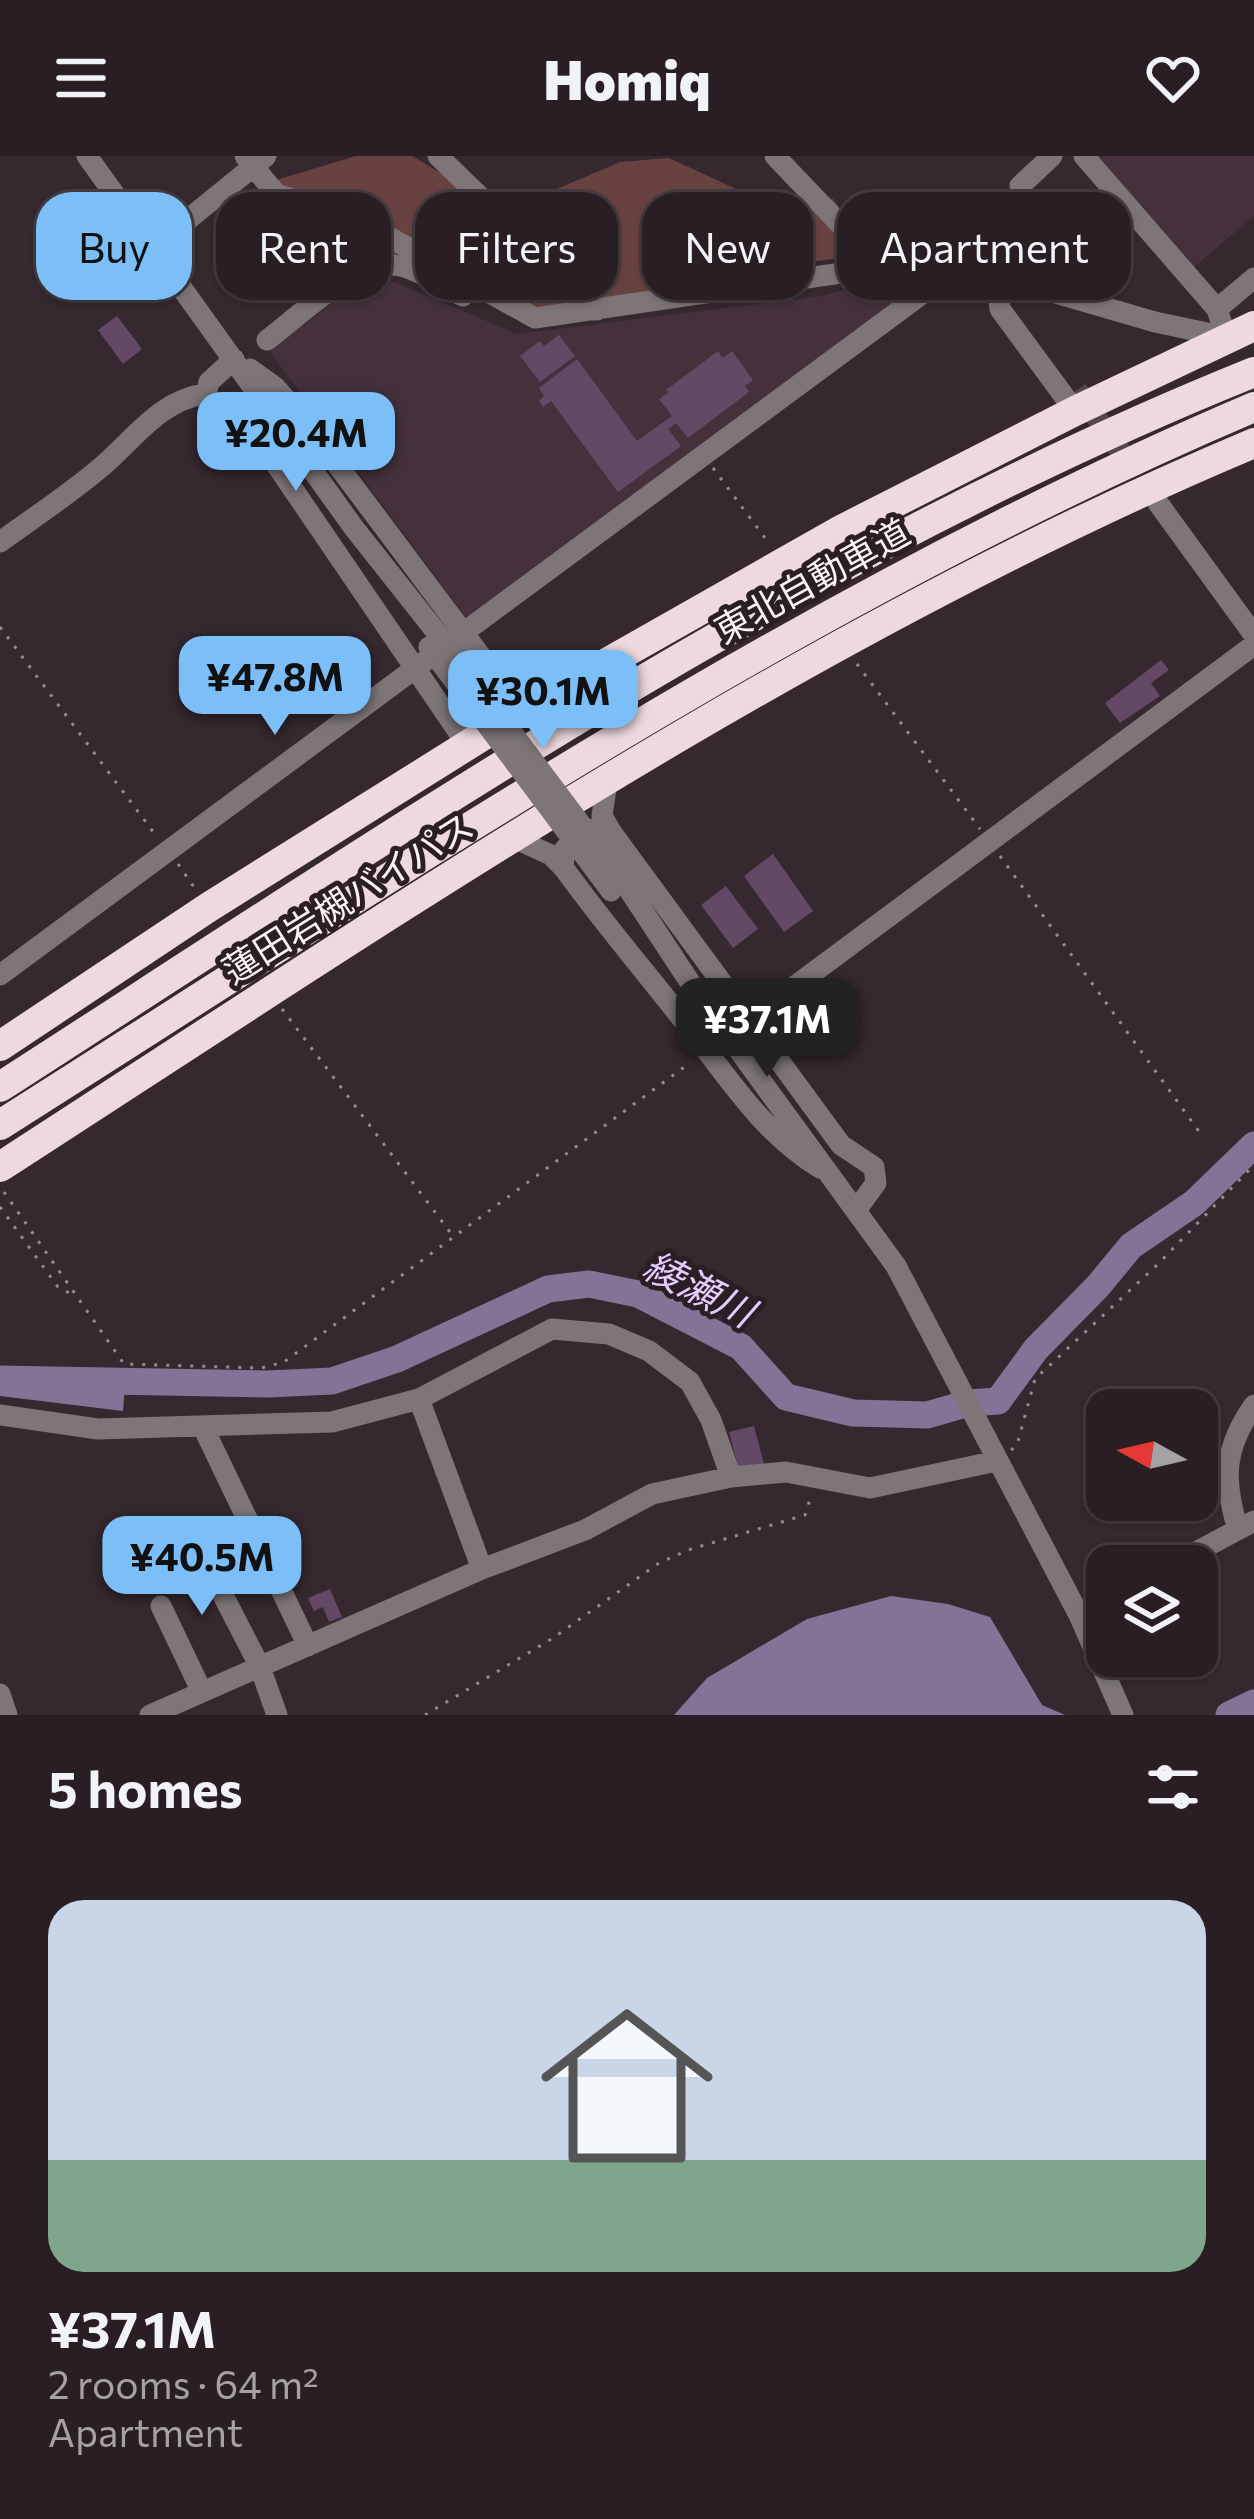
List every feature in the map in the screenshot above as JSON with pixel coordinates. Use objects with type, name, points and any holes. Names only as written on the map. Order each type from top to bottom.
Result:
[{"type":"highway","name":"蓮田岩槻バイパス","points":[[0,1046],[466,743],[1076,400],[1232,324]]},
{"type":"highway","name":"東北自動車道","points":[[0,1087],[436,806],[692,652],[816,582],[1064,455],[1254,372]]},
{"type":"highway","name":"東北自動車道","points":[[0,1125],[477,820],[767,649],[940,554],[1254,407]]},
{"type":"highway","name":"蓮田岩槻バイパス","points":[[2,1179],[270,993],[608,781],[841,642],[999,559],[1254,442]]},
{"type":"street","points":[[87,156],[113,192]]},
{"type":"street","points":[[775,156],[837,220]]},
{"type":"street","points":[[1020,186],[1052,156]]},
{"type":"street","points":[[1084,156],[1232,324]]},
{"type":"street","points":[[446,159],[597,310]]},
{"type":"street","points":[[192,214],[254,160],[276,194],[358,220],[535,318]]},
{"type":"street","points":[[267,340],[359,272],[380,264],[403,267],[515,320],[837,273]]},
{"type":"street","points":[[1232,324],[1254,278]]},
{"type":"street","points":[[191,300],[354,528],[384,583],[522,711]]},
{"type":"street","points":[[0,975],[170,853],[413,668],[444,639],[914,300]]},
{"type":"street","points":[[999,300],[1000,309],[1076,400]]},
{"type":"street","points":[[1012,300],[1076,400]]},
{"type":"street","points":[[1082,300],[1155,322],[1232,324]]},
{"type":"street","points":[[234,358],[209,382],[206,394],[214,410],[252,429],[283,428]]},
{"type":"street","points":[[234,358],[274,387],[303,419],[444,639],[617,886],[656,950],[694,990],[896,1266],[1079,1615],[1123,1715]]},
{"type":"street","points":[[0,542],[100,469],[164,410],[206,394]]},
{"type":"street","points":[[252,429],[466,743]]},
{"type":"street","points":[[1158,503],[1254,635]]},
{"type":"street","points":[[748,1021],[1254,645]]},
{"type":"street","points":[[608,781],[602,816],[612,833],[841,1145],[874,1167],[876,1183],[856,1209]]},
{"type":"street","points":[[563,868],[565,849],[592,829],[612,833]]},
{"type":"street","points":[[516,838],[550,855],[563,868],[608,931],[774,1136],[834,1176]]},
{"type":"street","points":[[0,1415],[98,1429],[332,1422],[419,1399],[552,1330],[609,1334],[649,1351],[691,1382],[712,1420],[731,1477]]},
{"type":"street","points":[[419,1399],[482,1569]]},
{"type":"street","points":[[1210,1545],[1246,1526],[1225,1470],[1254,1405]]},
{"type":"street","points":[[203,1426],[308,1646]]},
{"type":"street","points":[[149,1715],[482,1569],[585,1530],[652,1494],[731,1477],[786,1472],[870,1488],[998,1461]]},
{"type":"street","points":[[196,1543],[260,1667],[278,1715]]},
{"type":"street","points":[[161,1606],[202,1692]]},
{"type":"street","points":[[1079,1615],[1086,1611]]},
{"type":"street","points":[[0,1694],[7,1715]]},
{"type":"path","points":[[704,454],[783,563]]},
{"type":"path","points":[[0,627],[209,907]]},
{"type":"path","points":[[841,642],[1203,1137]]},
{"type":"path","points":[[270,993],[454,1237]]},
{"type":"path","points":[[2,1179],[124,1364],[261,1368],[284,1362],[707,1050]]},
{"type":"path","points":[[998,1461],[1017,1445],[1035,1379],[1157,1265],[1254,1165]]},
{"type":"path","points":[[0,1207],[58,1287],[78,1297]]},
{"type":"path","points":[[425,1715],[553,1638],[658,1563],[805,1514],[817,1477]]},
{"type":"shaded area","points":[[356,156],[412,156],[473,192],[415,192],[415,274],[391,266],[391,192],[280,192],[273,181]]},
{"type":"shaded area","points":[[1094,156],[1254,156],[1254,216],[1192,269],[1131,199],[1131,192],[1125,192]]},
{"type":"shaded area","points":[[669,158],[743,192],[642,192],[639,296],[618,299],[618,192],[550,192],[620,162]]},
{"type":"shaded area","points":[[813,198],[833,199],[837,205],[837,258],[813,262]]},
{"type":"shaded area","points":[[391,281],[415,291],[415,300],[437,300],[517,334],[837,292],[837,300],[904,300],[466,618],[268,349],[338,300],[391,300]]},
{"type":"shaded area","points":[[483,300],[608,300],[515,312]]},
{"type":"shaded area","points":[[0,1370],[125,1385],[123,1411],[0,1396]]},
{"type":"shaded area","points":[[891,1596],[948,1604],[990,1617],[1042,1705],[1065,1715],[674,1715],[707,1678],[807,1619]]},
{"type":"building","points":[[117,316],[142,349],[123,364],[98,330]]},
{"type":"building","points":[[559,335],[575,356],[540,382],[520,356],[540,341],[544,346]]},
{"type":"building","points":[[718,351],[723,358],[732,351],[753,380],[745,386],[749,392],[688,438],[676,423],[668,429],[681,446],[618,492],[551,401],[543,407],[539,401],[544,396],[539,388],[577,359],[637,441],[672,416],[659,399],[669,392],[666,390]]},
{"type":"building","points":[[1161,660],[1169,670],[1151,683],[1160,696],[1120,723],[1105,703]]},
{"type":"building","points":[[773,854],[813,911],[784,932],[744,876]]},
{"type":"building","points":[[726,886],[758,929],[733,948],[701,905]]},
{"type":"building","points":[[754,1426],[764,1464],[739,1470],[729,1432]]},
{"type":"building","points":[[330,1589],[342,1617],[329,1622],[323,1607],[314,1611],[308,1598]]},
{"type":"waterway","name":"綾瀬川","points":[[0,1379],[332,1381],[397,1359],[548,1289],[589,1284],[638,1294],[741,1347],[786,1397],[853,1413],[927,1415],[969,1403],[998,1401],[1036,1349],[1131,1246],[1194,1203],[1254,1145]]},
{"type":"waterway","points":[[1229,1715],[1254,1703]]},
{"type":"tunnel","points":[[1077,390],[1136,473]]}]
